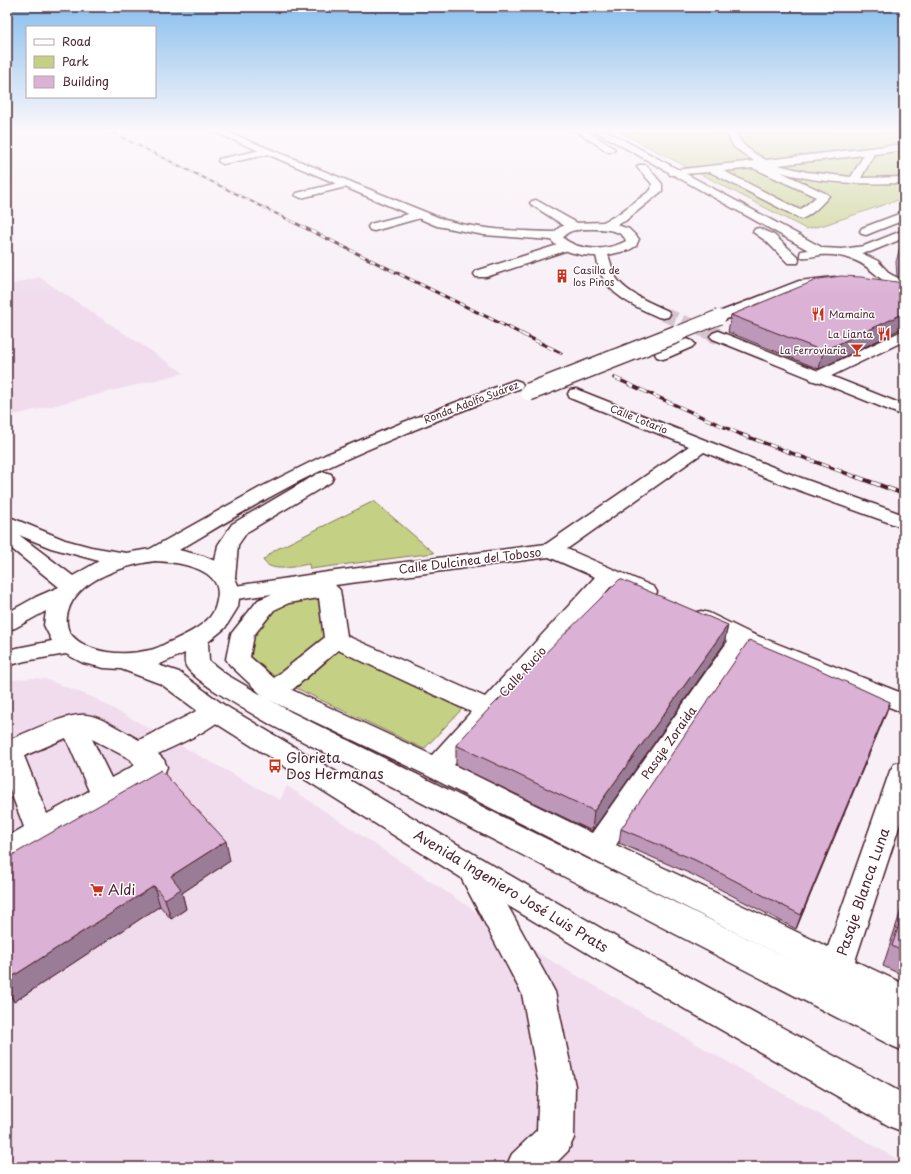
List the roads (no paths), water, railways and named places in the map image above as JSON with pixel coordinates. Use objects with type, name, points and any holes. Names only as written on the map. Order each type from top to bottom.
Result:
[{"type":"main road","points":[[301,195],[339,186]]},
{"type":"main road","points":[[350,186],[420,215],[456,228],[477,231],[557,236],[566,229],[575,227],[604,226],[624,231],[633,239],[632,243],[626,248],[601,252],[582,250],[567,246],[557,240],[557,236]]},
{"type":"main road","points":[[604,226],[621,218],[656,191],[657,186]]},
{"type":"main road","points":[[676,186],[770,238],[788,270],[834,281],[849,282]]},
{"type":"main road","points":[[698,186],[820,251],[842,252],[866,249],[904,234]]},
{"type":"main road","points":[[743,186],[801,215],[814,205],[822,196],[802,186]]},
{"type":"main road","points":[[800,198],[814,205]]},
{"type":"main road","points":[[536,203],[575,227]]},
{"type":"main road","points":[[374,227],[420,215]]},
{"type":"main road","points":[[866,230],[904,216]]},
{"type":"main road","points":[[874,275],[882,253],[904,243]]},
{"type":"main road","points":[[481,274],[567,246]]},
{"type":"main road","name":"Ronda Adolfo Suárez","points":[[712,314],[761,289],[788,270],[807,254],[820,251]]},
{"type":"main road","points":[[601,252],[608,275],[613,283],[632,298],[663,314]]},
{"type":"main road","points":[[842,252],[856,256],[874,275],[904,294]]},
{"type":"main road","points":[[874,275],[904,286]]},
{"type":"main road","name":"Ronda Adolfo Suárez","points":[[155,554],[306,471],[388,434],[522,388],[712,314],[804,284],[834,281]]},
{"type":"main road","points":[[817,377],[904,335]]},
{"type":"main road","points":[[718,336],[904,411]]},
{"type":"main road","points":[[663,354],[687,344]]},
{"type":"main road","name":"Ronda Adolfo Suárez","points":[[227,585],[228,545],[239,528],[318,480],[522,388]]},
{"type":"main road","name":"Calle Lotario","points":[[576,394],[786,479],[904,522]]},
{"type":"main road","name":"Calle Dulcinea del Toboso","points":[[227,585],[328,579],[552,550],[702,445]]},
{"type":"main road","points":[[11,526],[58,544],[88,553],[124,559]]},
{"type":"main road","points":[[11,526],[18,543],[70,589]]},
{"type":"main road","points":[[552,550],[609,575],[742,638],[904,704]]},
{"type":"main road","points":[[7,623],[70,589],[84,577],[98,569],[124,559],[155,554],[184,556],[204,562],[227,585],[229,604],[224,615],[216,625],[196,640],[153,657],[123,661],[95,658],[81,653],[68,646],[61,637],[56,628],[55,618],[58,608],[70,589]]},
{"type":"main road","name":"Calle Rucio","points":[[436,768],[490,710],[609,575]]},
{"type":"main road","points":[[336,640],[329,590],[284,597],[266,605],[243,634],[238,659],[274,692],[436,768],[904,1001]]},
{"type":"main road","name":"Pasaje Zoraida","points":[[597,849],[742,638]]},
{"type":"main road","points":[[196,640],[197,664],[218,681],[282,720],[904,1034]]},
{"type":"main road","points":[[336,640],[490,710]]},
{"type":"main road","points":[[274,692],[336,640]]},
{"type":"main road","points":[[7,658],[25,652],[68,646]]},
{"type":"main road","name":"Avenida Ingeniero José Luis Prats","points":[[123,661],[170,678],[214,711],[471,868],[605,947],[904,1114]]},
{"type":"main road","points":[[139,752],[200,721],[214,711]]},
{"type":"main road","points":[[7,851],[40,833],[154,767],[139,752],[86,724],[73,726],[8,751],[40,833]]},
{"type":"main road","points":[[73,726],[105,795]]},
{"type":"main road","name":"Pasaje Blanca Luna","points":[[837,968],[904,771]]},
{"type":"main road","points":[[471,868],[538,992],[557,1086],[555,1138],[526,1167]]},
{"type":"tunnel","points":[[663,314],[715,335]]},
{"type":"railway","points":[[220,186],[293,222]]},
{"type":"railway","points":[[291,221],[524,335]]},
{"type":"railway","points":[[522,334],[561,353]]},
{"type":"railway","points":[[615,378],[740,434],[859,478]]},
{"type":"railway","points":[[857,477],[904,494]]},
{"type":"place","name":"Casilla de los Pinos","points":[[562,276]]},
{"type":"place","name":"Mamaina","points":[[818,314]]},
{"type":"place","name":"La Lianta","points":[[884,334]]},
{"type":"place","name":"La Ferroviaria","points":[[857,350]]},
{"type":"place","name":"Glorieta Dos Hermanas","points":[[275,766]]},
{"type":"place","name":"Aldi","points":[[97,890]]}]
